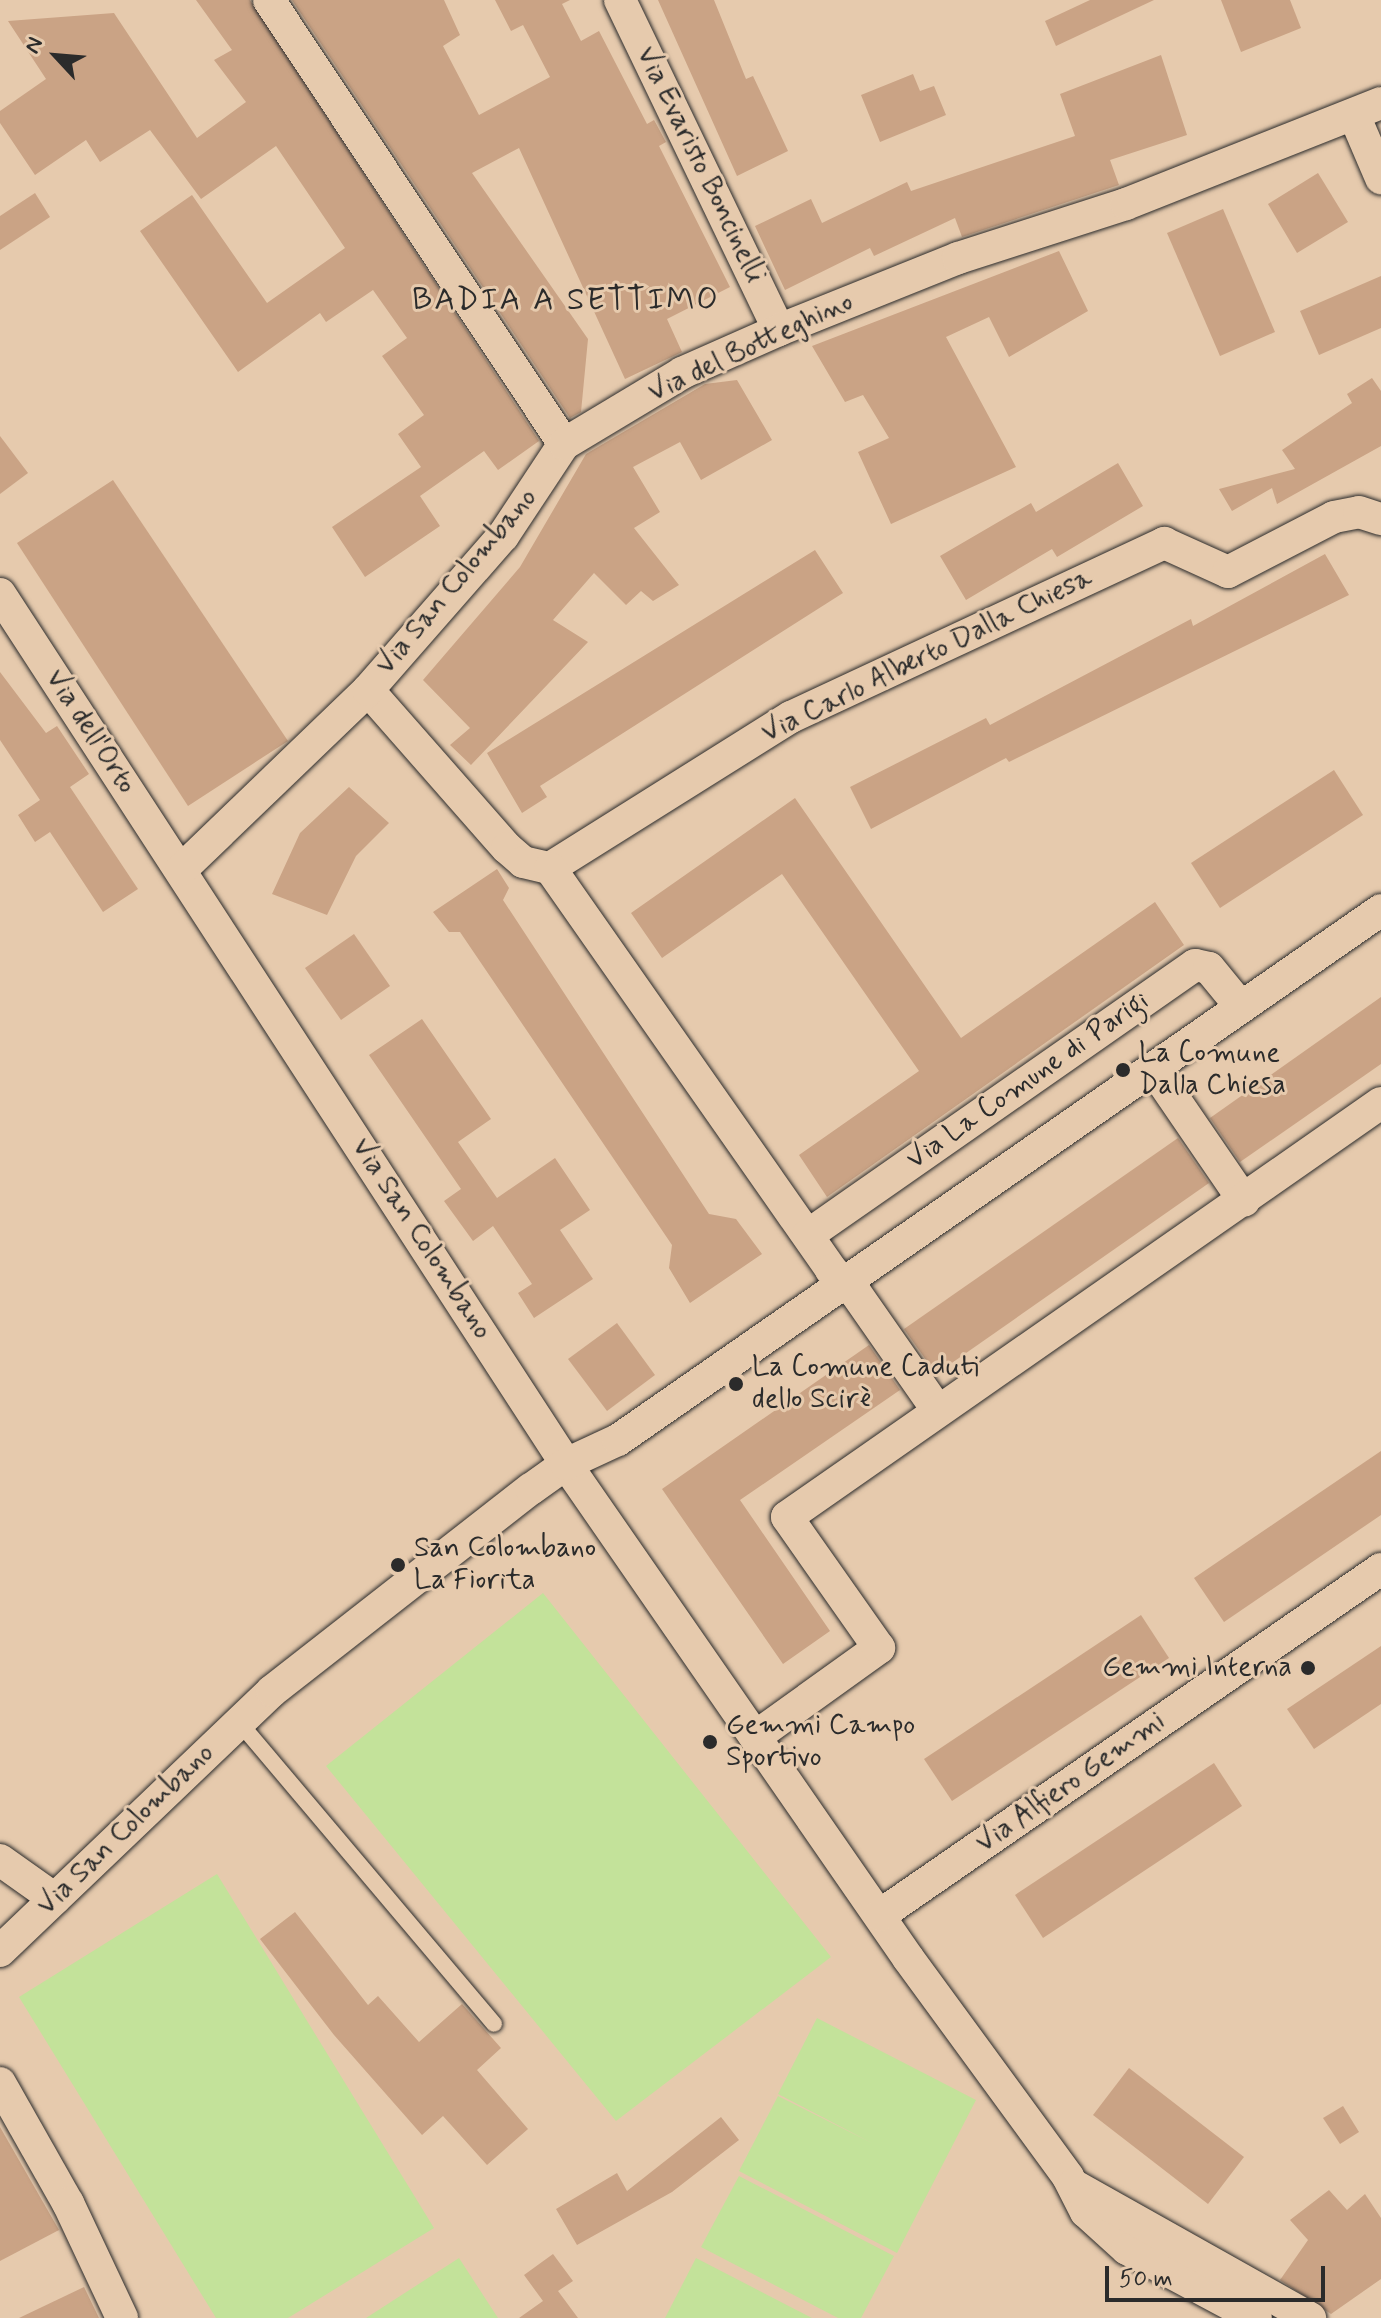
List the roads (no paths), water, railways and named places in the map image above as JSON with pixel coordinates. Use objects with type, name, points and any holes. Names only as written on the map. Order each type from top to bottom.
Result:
[{"type":"street","points":[[269,0],[564,444]]},
{"type":"street","name":"Via Evaristo Boncinelli","points":[[620,0],[779,330]]},
{"type":"street","name":"Via del Botteghino","points":[[564,444],[682,373],[779,330],[958,258],[1126,204],[1368,109],[1381,178]]},
{"type":"street","name":"Via San Colombano","points":[[0,1951],[239,1722],[373,1608],[566,1464],[181,870],[368,690],[503,536],[564,444]]},
{"type":"street","name":"Via Carlo Alberto Dalla Chiesa","points":[[550,868],[791,717],[1164,543],[1228,572],[1334,517],[1359,512],[1381,519]]},
{"type":"street","name":"Via dell'Orto","points":[[0,594],[181,870]]},
{"type":"street","points":[[368,690],[507,848],[523,862],[550,868],[808,1235],[938,1411]]},
{"type":"street","points":[[1256,2318],[1113,2239],[1086,2212],[1073,2185],[1001,2088],[566,1464],[610,1445],[1381,910]]},
{"type":"street","name":"Via La Comune di Parigi","points":[[808,1235],[1195,965],[1209,968],[1241,1007]]},
{"type":"street","points":[[1153,1068],[1244,1201]]},
{"type":"street","points":[[755,1737],[879,1648],[787,1517],[1381,1103]]},
{"type":"street","name":"Via Alfiero Gemmi","points":[[880,1915],[1381,1569]]},
{"type":"street","points":[[0,1860],[55,1899]]},
{"type":"street","points":[[0,2083],[68,2203],[122,2318]]},
{"type":"street","points":[[1073,2185],[1310,2318]]},
{"type":"lane","points":[[239,1722],[494,2024]]},
{"type":"place","name":"La Comune Dalla Chiesa","points":[[1123,1070]]},
{"type":"place","name":"La Comune Caduti dello Scirè","points":[[736,1384]]},
{"type":"place","name":"San Colombano La Fiorita","points":[[398,1565]]},
{"type":"place","name":"Gemmi Interna","points":[[1308,1668]]},
{"type":"place","name":"Gemmi Campo Sportivo","points":[[710,1742]]},
{"type":"district","name":"BADIA A SETTIMO","points":[[566,300]]}]
